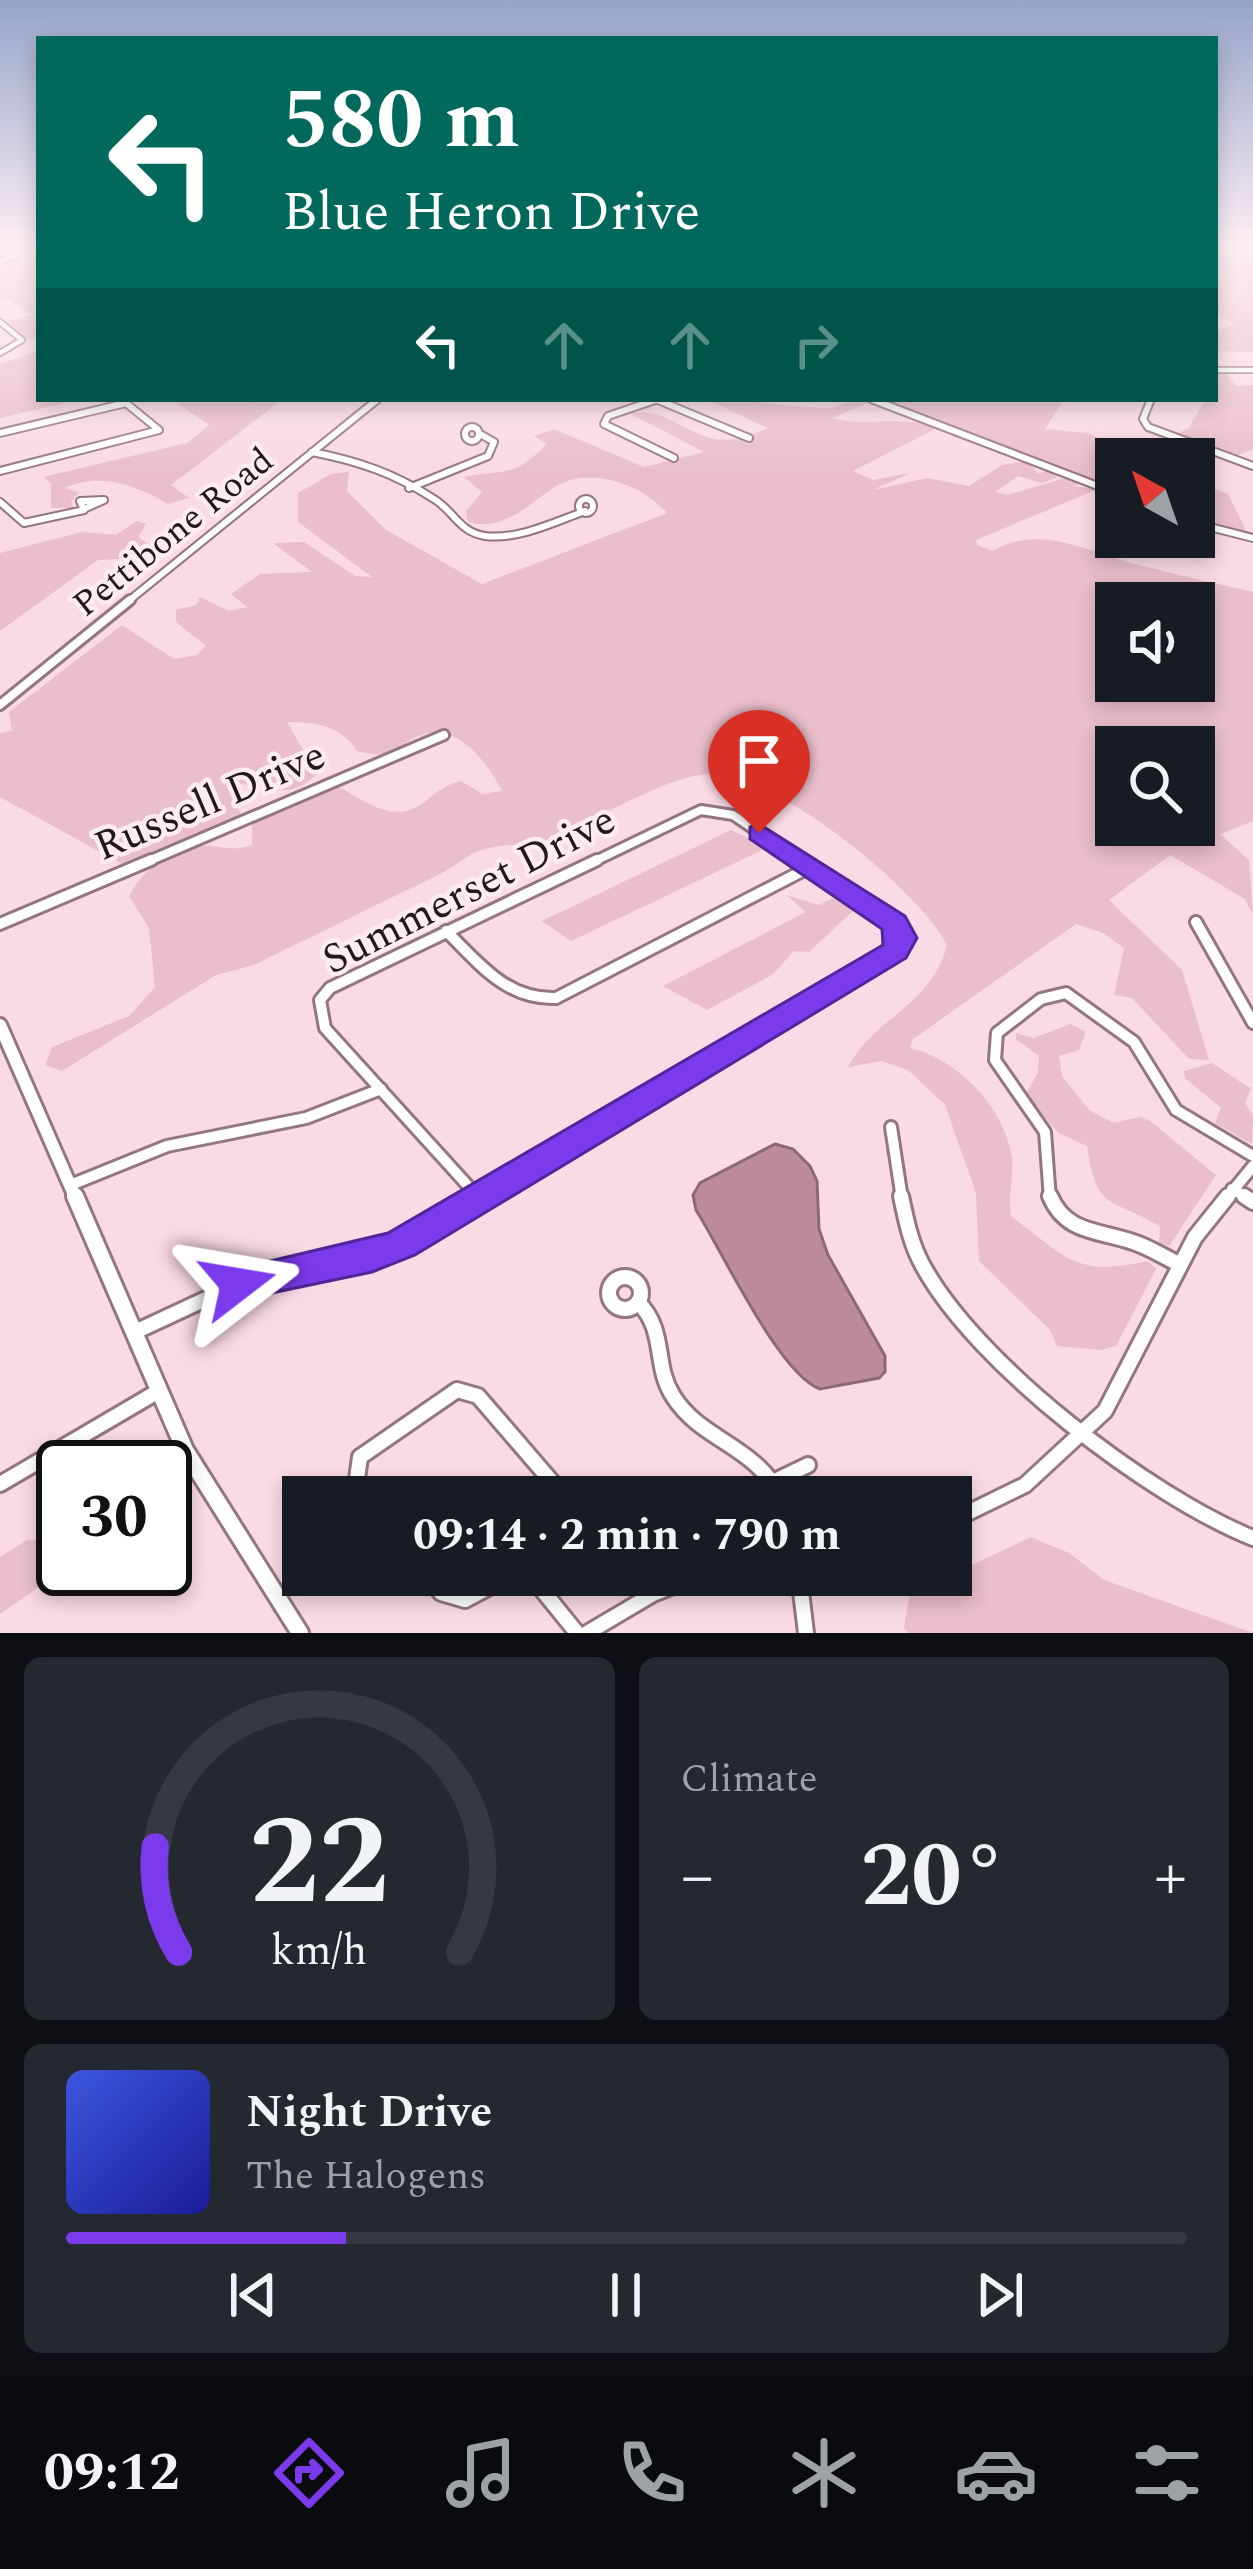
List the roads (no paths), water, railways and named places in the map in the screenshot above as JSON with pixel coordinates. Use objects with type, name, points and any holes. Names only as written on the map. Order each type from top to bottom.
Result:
[{"type":"main road","points":[[0,1024],[184,1450],[299,1633]]},
{"type":"street","points":[[0,322],[22,340],[0,353]]},
{"type":"street","points":[[1218,370],[1253,370]]},
{"type":"street","points":[[0,433],[120,402]]},
{"type":"street","points":[[0,471],[159,430],[125,402]]},
{"type":"street","name":"Pettibone Road","points":[[0,705],[374,402]]},
{"type":"street","points":[[649,402],[608,416],[604,424],[674,458]]},
{"type":"street","points":[[665,402],[748,437]]},
{"type":"street","points":[[879,402],[1095,485]]},
{"type":"street","points":[[1150,402],[1143,419],[1148,427],[1253,466]]},
{"type":"street","points":[[410,488],[488,456],[494,442],[482,435]]},
{"type":"street","points":[[312,452],[358,458],[440,502],[462,529],[486,536],[515,535],[586,511]]},
{"type":"street","points":[[0,502],[24,523],[86,508]]},
{"type":"street","points":[[1215,528],[1253,538]]},
{"type":"street","name":"Russell Drive","points":[[0,924],[444,735]]},
{"type":"street","name":"Summerset Drive","points":[[701,809],[733,815],[894,923],[902,938],[895,951],[479,1198],[325,1028],[320,1000],[330,988],[446,931],[701,809]]},
{"type":"street","points":[[446,931],[516,995],[541,1003],[577,992],[809,867]]},
{"type":"street","points":[[1196,922],[1253,1023]]},
{"type":"street","points":[[1179,1264],[1134,1242],[1080,1230],[1058,1213],[1050,1198],[1051,1158],[1045,1132],[995,1060],[997,1033],[1041,999],[1066,993],[1134,1042],[1157,1087],[1176,1110],[1253,1156]]},
{"type":"street","points":[[73,1184],[167,1146],[306,1118],[381,1089]]},
{"type":"street","points":[[891,1127],[907,1227],[930,1278],[1000,1356],[1088,1431],[1178,1502],[1253,1538]]},
{"type":"street","points":[[972,1511],[1025,1485],[1088,1431],[1127,1378],[1179,1264],[1253,1166]]},
{"type":"street","points":[[1232,1189],[1253,1202]]},
{"type":"street","points":[[136,1331],[272,1273],[372,1257],[479,1198]]},
{"type":"street","points":[[638,1303],[659,1326],[668,1382],[676,1400],[742,1444],[768,1476]]},
{"type":"street","points":[[357,1476],[360,1457],[457,1390],[478,1396],[547,1476]]},
{"type":"street","points":[[0,1484],[158,1392]]},
{"type":"street","points":[[794,1476],[808,1465]]},
{"type":"street","points":[[547,1596],[578,1633]]},
{"type":"street","points":[[587,1633],[654,1596]]},
{"type":"street","points":[[802,1596],[806,1633]]}]
